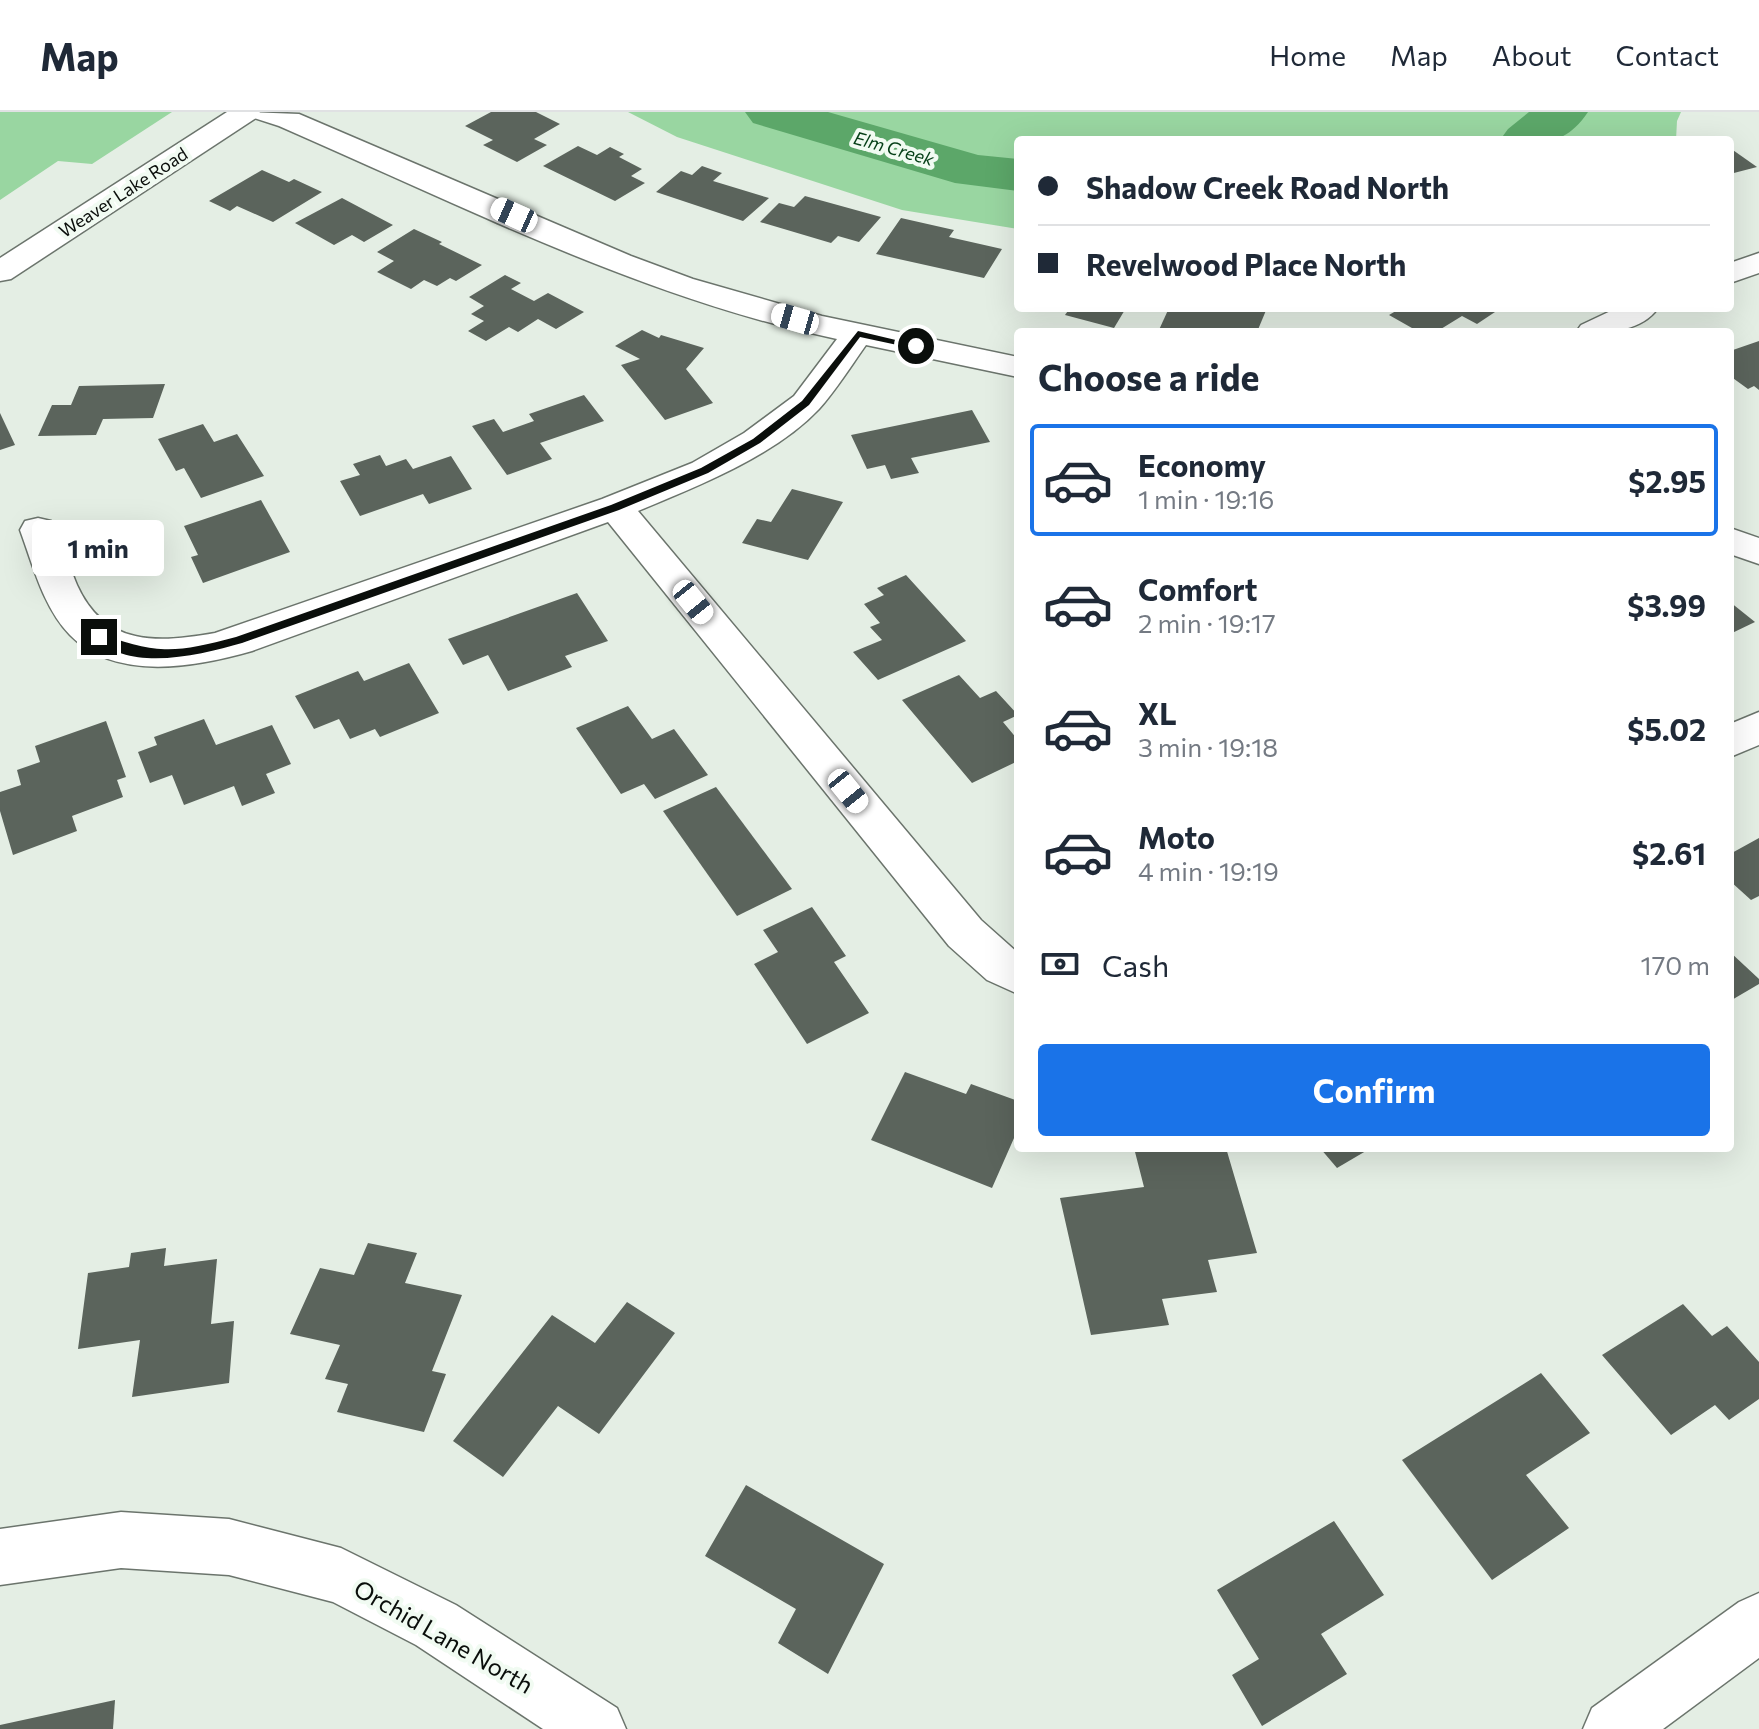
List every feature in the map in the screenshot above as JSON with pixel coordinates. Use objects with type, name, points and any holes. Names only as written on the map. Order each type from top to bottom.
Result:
[{"type":"street","name":"Weaver Lake Road","points":[[0,272],[246,112]]},
{"type":"street","points":[[264,112],[434,180],[620,263],[736,302],[858,334],[1014,366]]},
{"type":"street","points":[[1734,272],[1759,262]]},
{"type":"street","points":[[1600,328],[1634,312]]},
{"type":"street","points":[[38,530],[68,605],[85,629],[114,645],[145,654],[192,653],[238,641],[691,477],[756,441],[806,403],[858,334]]},
{"type":"street","points":[[615,507],[965,933],[1014,973]]},
{"type":"street","points":[[1734,542],[1759,552]]},
{"type":"street","points":[[1734,740],[1759,727]]},
{"type":"street","name":"Orchid Lane North","points":[[0,1557],[121,1540],[229,1547],[341,1576],[436,1625],[596,1729]]},
{"type":"street","points":[[1613,1729],[1759,1622]]},
{"type":"green space","points":[[0,112],[172,112],[92,164],[58,161],[0,200]]},
{"type":"green space","points":[[628,112],[1681,112],[1676,136],[1014,136],[1014,228],[902,210],[677,137]]},
{"type":"building","points":[[491,112],[536,112],[560,124],[534,139],[547,145],[517,162],[483,145],[493,140],[465,126]]},
{"type":"building","points":[[578,146],[597,155],[610,147],[624,154],[619,157],[642,169],[631,176],[645,183],[615,201],[543,166]]},
{"type":"building","points":[[1734,151],[1757,167],[1734,173]]},
{"type":"building","points":[[702,166],[722,173],[713,181],[769,198],[743,221],[656,192],[681,171],[692,175]]},
{"type":"building","points":[[262,170],[289,182],[294,179],[322,192],[273,222],[237,206],[230,211],[209,201]]},
{"type":"building","points":[[805,196],[881,217],[859,242],[838,236],[831,243],[760,222],[779,203],[794,207]]},
{"type":"building","points":[[342,198],[393,225],[364,242],[352,235],[334,245],[295,223]]},
{"type":"building","points":[[901,218],[954,230],[949,237],[1002,249],[984,278],[876,254]]},
{"type":"building","points":[[414,229],[482,265],[456,281],[450,278],[437,286],[424,280],[411,289],[377,272],[394,261],[377,252]]},
{"type":"building","points":[[505,275],[521,283],[511,289],[534,301],[548,293],[584,312],[556,329],[538,319],[518,332],[509,327],[486,341],[468,331],[484,321],[471,314],[484,306],[469,297]]},
{"type":"building","points":[[1067,312],[1124,312],[1114,328],[1065,315]]},
{"type":"building","points":[[1167,312],[1265,312],[1259,328],[1160,328]]},
{"type":"building","points":[[1394,312],[1495,312],[1477,324],[1462,316],[1442,328],[1412,328],[1389,315]]},
{"type":"building","points":[[642,330],[659,338],[661,335],[704,348],[686,369],[713,403],[665,420],[621,365],[640,359],[615,346]]},
{"type":"building","points":[[1759,341],[1759,390],[1754,386],[1748,389],[1734,379],[1734,350]]},
{"type":"building","points":[[165,384],[153,418],[103,419],[96,435],[38,436],[52,405],[71,405],[79,386]]},
{"type":"building","points":[[584,395],[604,421],[540,443],[552,459],[507,475],[472,426],[494,419],[503,432],[534,421],[529,414]]},
{"type":"building","points":[[972,410],[990,442],[911,458],[919,473],[891,479],[885,465],[867,469],[851,435]]},
{"type":"building","points":[[0,413],[15,445],[0,450]]},
{"type":"building","points":[[203,424],[214,442],[237,434],[264,476],[201,498],[184,468],[176,471],[158,439]]},
{"type":"building","points":[[380,455],[386,466],[406,459],[413,469],[451,456],[472,489],[429,504],[423,494],[360,516],[340,481],[360,475],[353,464]]},
{"type":"building","points":[[792,489],[843,502],[808,560],[742,543],[757,519],[771,522]]},
{"type":"building","points":[[261,500],[290,552],[203,583],[191,557],[198,555],[184,526]]},
{"type":"building","points":[[906,575],[966,641],[878,680],[853,652],[882,640],[870,627],[880,623],[864,604],[884,595],[877,588]]},
{"type":"building","points":[[577,593],[608,641],[565,656],[572,667],[508,691],[488,655],[463,665],[448,639]]},
{"type":"building","points":[[1734,605],[1755,622],[1734,632]]},
{"type":"building","points":[[409,663],[439,713],[380,737],[375,729],[350,739],[339,719],[314,729],[295,696],[358,671],[364,681]]},
{"type":"building","points":[[959,675],[980,698],[996,691],[1014,711],[1014,717],[1003,722],[1014,735],[1014,763],[972,783],[902,700]]},
{"type":"building","points":[[628,706],[652,739],[674,729],[708,775],[655,799],[644,784],[621,794],[576,728]]},
{"type":"building","points":[[204,719],[216,745],[272,725],[291,764],[266,774],[275,793],[242,806],[234,786],[184,805],[172,775],[150,783],[138,752],[157,745],[154,737]]},
{"type":"building","points":[[106,721],[126,777],[117,780],[123,797],[72,816],[77,831],[13,855],[0,811],[0,792],[21,785],[17,770],[40,762],[35,746]]},
{"type":"building","points":[[716,787],[792,889],[737,916],[663,811]]},
{"type":"building","points":[[1759,838],[1759,896],[1751,900],[1734,885],[1734,852]]},
{"type":"building","points":[[812,907],[846,956],[834,962],[869,1013],[807,1044],[754,964],[778,952],[763,930]]},
{"type":"building","points":[[1734,956],[1759,979],[1759,984],[1734,999]]},
{"type":"building","points":[[905,1072],[966,1094],[971,1084],[1014,1100],[1014,1138],[992,1188],[871,1140]]},
{"type":"building","points":[[1135,1152],[1227,1152],[1257,1253],[1208,1260],[1217,1292],[1162,1299],[1169,1325],[1091,1335],[1060,1198],[1144,1187]]},
{"type":"building","points":[[1323,1152],[1364,1152],[1337,1168]]},
{"type":"building","points":[[368,1243],[417,1253],[405,1283],[462,1295],[432,1371],[446,1374],[424,1432],[337,1412],[348,1384],[325,1379],[340,1345],[290,1334],[320,1268],[354,1275]]},
{"type":"building","points":[[166,1248],[164,1266],[217,1259],[211,1324],[234,1321],[229,1383],[132,1397],[140,1340],[78,1349],[88,1273],[129,1267],[131,1253]]},
{"type":"building","points":[[627,1302],[675,1333],[599,1434],[558,1406],[503,1477],[453,1441],[552,1315],[595,1343]]},
{"type":"building","points":[[1683,1304],[1712,1336],[1727,1326],[1759,1362],[1759,1399],[1729,1420],[1715,1405],[1671,1435],[1602,1355]]},
{"type":"building","points":[[1541,1373],[1590,1433],[1526,1475],[1569,1528],[1492,1580],[1402,1460]]},
{"type":"building","points":[[746,1485],[884,1564],[828,1674],[778,1643],[796,1609],[705,1556]]},
{"type":"building","points":[[1334,1521],[1384,1595],[1321,1634],[1347,1674],[1262,1726],[1232,1675],[1259,1659],[1217,1590]]},
{"type":"building","points":[[115,1700],[113,1729],[0,1729],[0,1725]]},
{"type":"waterway","name":"Elm Creek","points":[[771,112],[974,171],[1014,175]]},
{"type":"waterway","name":"Elm Creek","points":[[1532,136],[1562,112]]},
{"type":"route","points":[[99,637],[145,654],[192,653],[238,641],[615,507],[704,471],[756,441],[806,403],[858,334],[916,346]]}]
